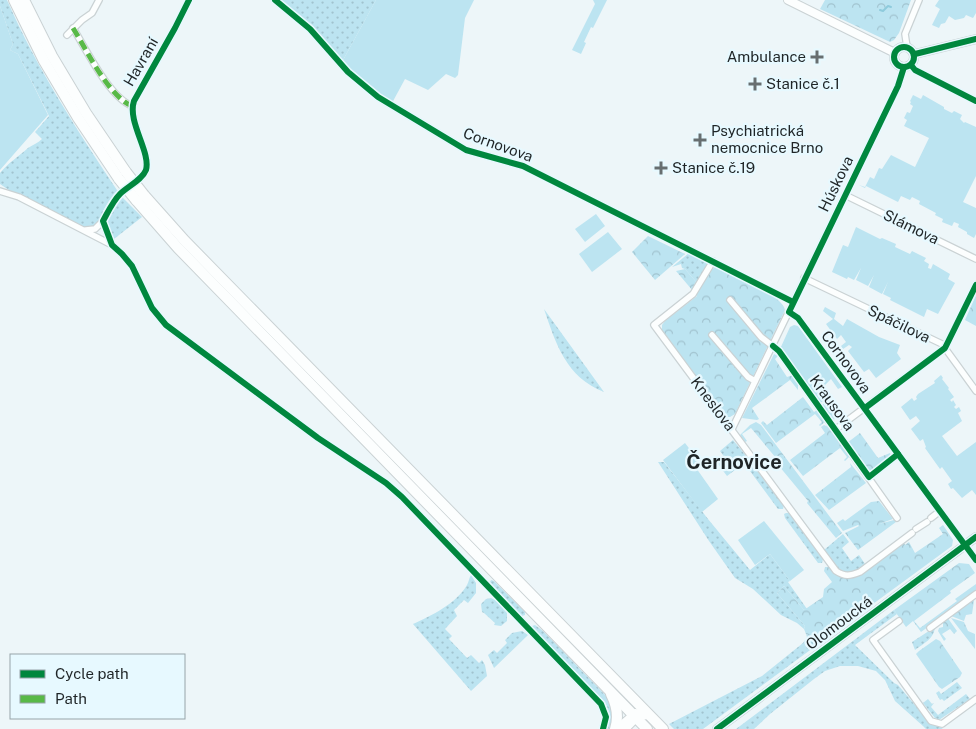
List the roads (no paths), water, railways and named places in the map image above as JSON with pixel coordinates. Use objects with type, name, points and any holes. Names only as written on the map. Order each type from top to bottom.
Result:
[{"type":"highway","points":[[14,0],[44,61],[78,118],[178,248],[647,729]]},
{"type":"highway","points":[[24,0],[52,56],[123,175]]},
{"type":"highway","points":[[140,197],[662,729]]},
{"type":"highway","points":[[607,687],[617,708],[616,729]]},
{"type":"main road","points":[[788,0],[895,53]]},
{"type":"main road","points":[[914,54],[976,39]]},
{"type":"main road","points":[[907,47],[912,50],[914,60],[907,66],[896,62],[895,53],[899,48],[907,47]]},
{"type":"main road","name":"Olomoucká","points":[[717,729],[976,537]]},
{"type":"main road","points":[[625,729],[634,720],[636,703]]},
{"type":"main road","points":[[616,729],[628,718],[648,714]]},
{"type":"street","points":[[66,35],[92,13],[99,0]]},
{"type":"street","name":"Havraní","points":[[104,221],[119,196],[142,176],[146,168],[132,106],[147,76],[176,28],[189,0]]},
{"type":"street","name":"Cornovova","points":[[275,0],[310,29],[348,72],[378,97],[466,150],[524,166],[793,302]]},
{"type":"street","points":[[907,47],[905,34],[919,0]]},
{"type":"street","points":[[73,28],[96,67],[124,103],[132,106]]},
{"type":"street","points":[[907,66],[976,101]]},
{"type":"street","name":"Húskova","points":[[732,429],[907,66]]},
{"type":"street","points":[[0,191],[19,197],[112,245],[132,266],[152,308],[166,325],[318,438],[386,482],[599,701],[604,708],[606,717],[602,729]]},
{"type":"street","name":"Slámova","points":[[845,195],[976,259]]},
{"type":"street","points":[[84,230],[92,230],[104,221],[112,245]]},
{"type":"street","name":"Kneslova","points":[[713,261],[694,294],[654,325],[836,572],[844,576]]},
{"type":"street","name":"Spáčilova","points":[[804,278],[942,344],[976,391]]},
{"type":"street","points":[[836,429],[945,348],[976,285]]},
{"type":"street","points":[[730,300],[761,337],[772,346]]},
{"type":"street","name":"Cornovova","points":[[789,312],[798,318],[976,560]]},
{"type":"street","points":[[712,335],[748,377],[755,381]]},
{"type":"street","name":"Krausova","points":[[772,346],[779,351],[836,429],[897,518]]},
{"type":"street","points":[[869,477],[898,454]]},
{"type":"street","name":"Olomoucká","points":[[844,576],[851,576],[860,572],[940,511]]},
{"type":"street","points":[[930,628],[976,594]]},
{"type":"street","points":[[899,621],[873,640],[931,721],[942,724],[976,699]]},
{"type":"waterway","points":[[880,10],[883,11],[888,6],[891,7]]},
{"type":"place","name":"Ambulance","points":[[817,57]]},
{"type":"place","name":"Stanice č.1","points":[[755,84]]},
{"type":"place","name":"Psychiatrická nemocnice Brno","points":[[700,140]]},
{"type":"place","name":"Stanice č.19","points":[[661,168]]},
{"type":"district","name":"Černovice","points":[[734,462]]}]
